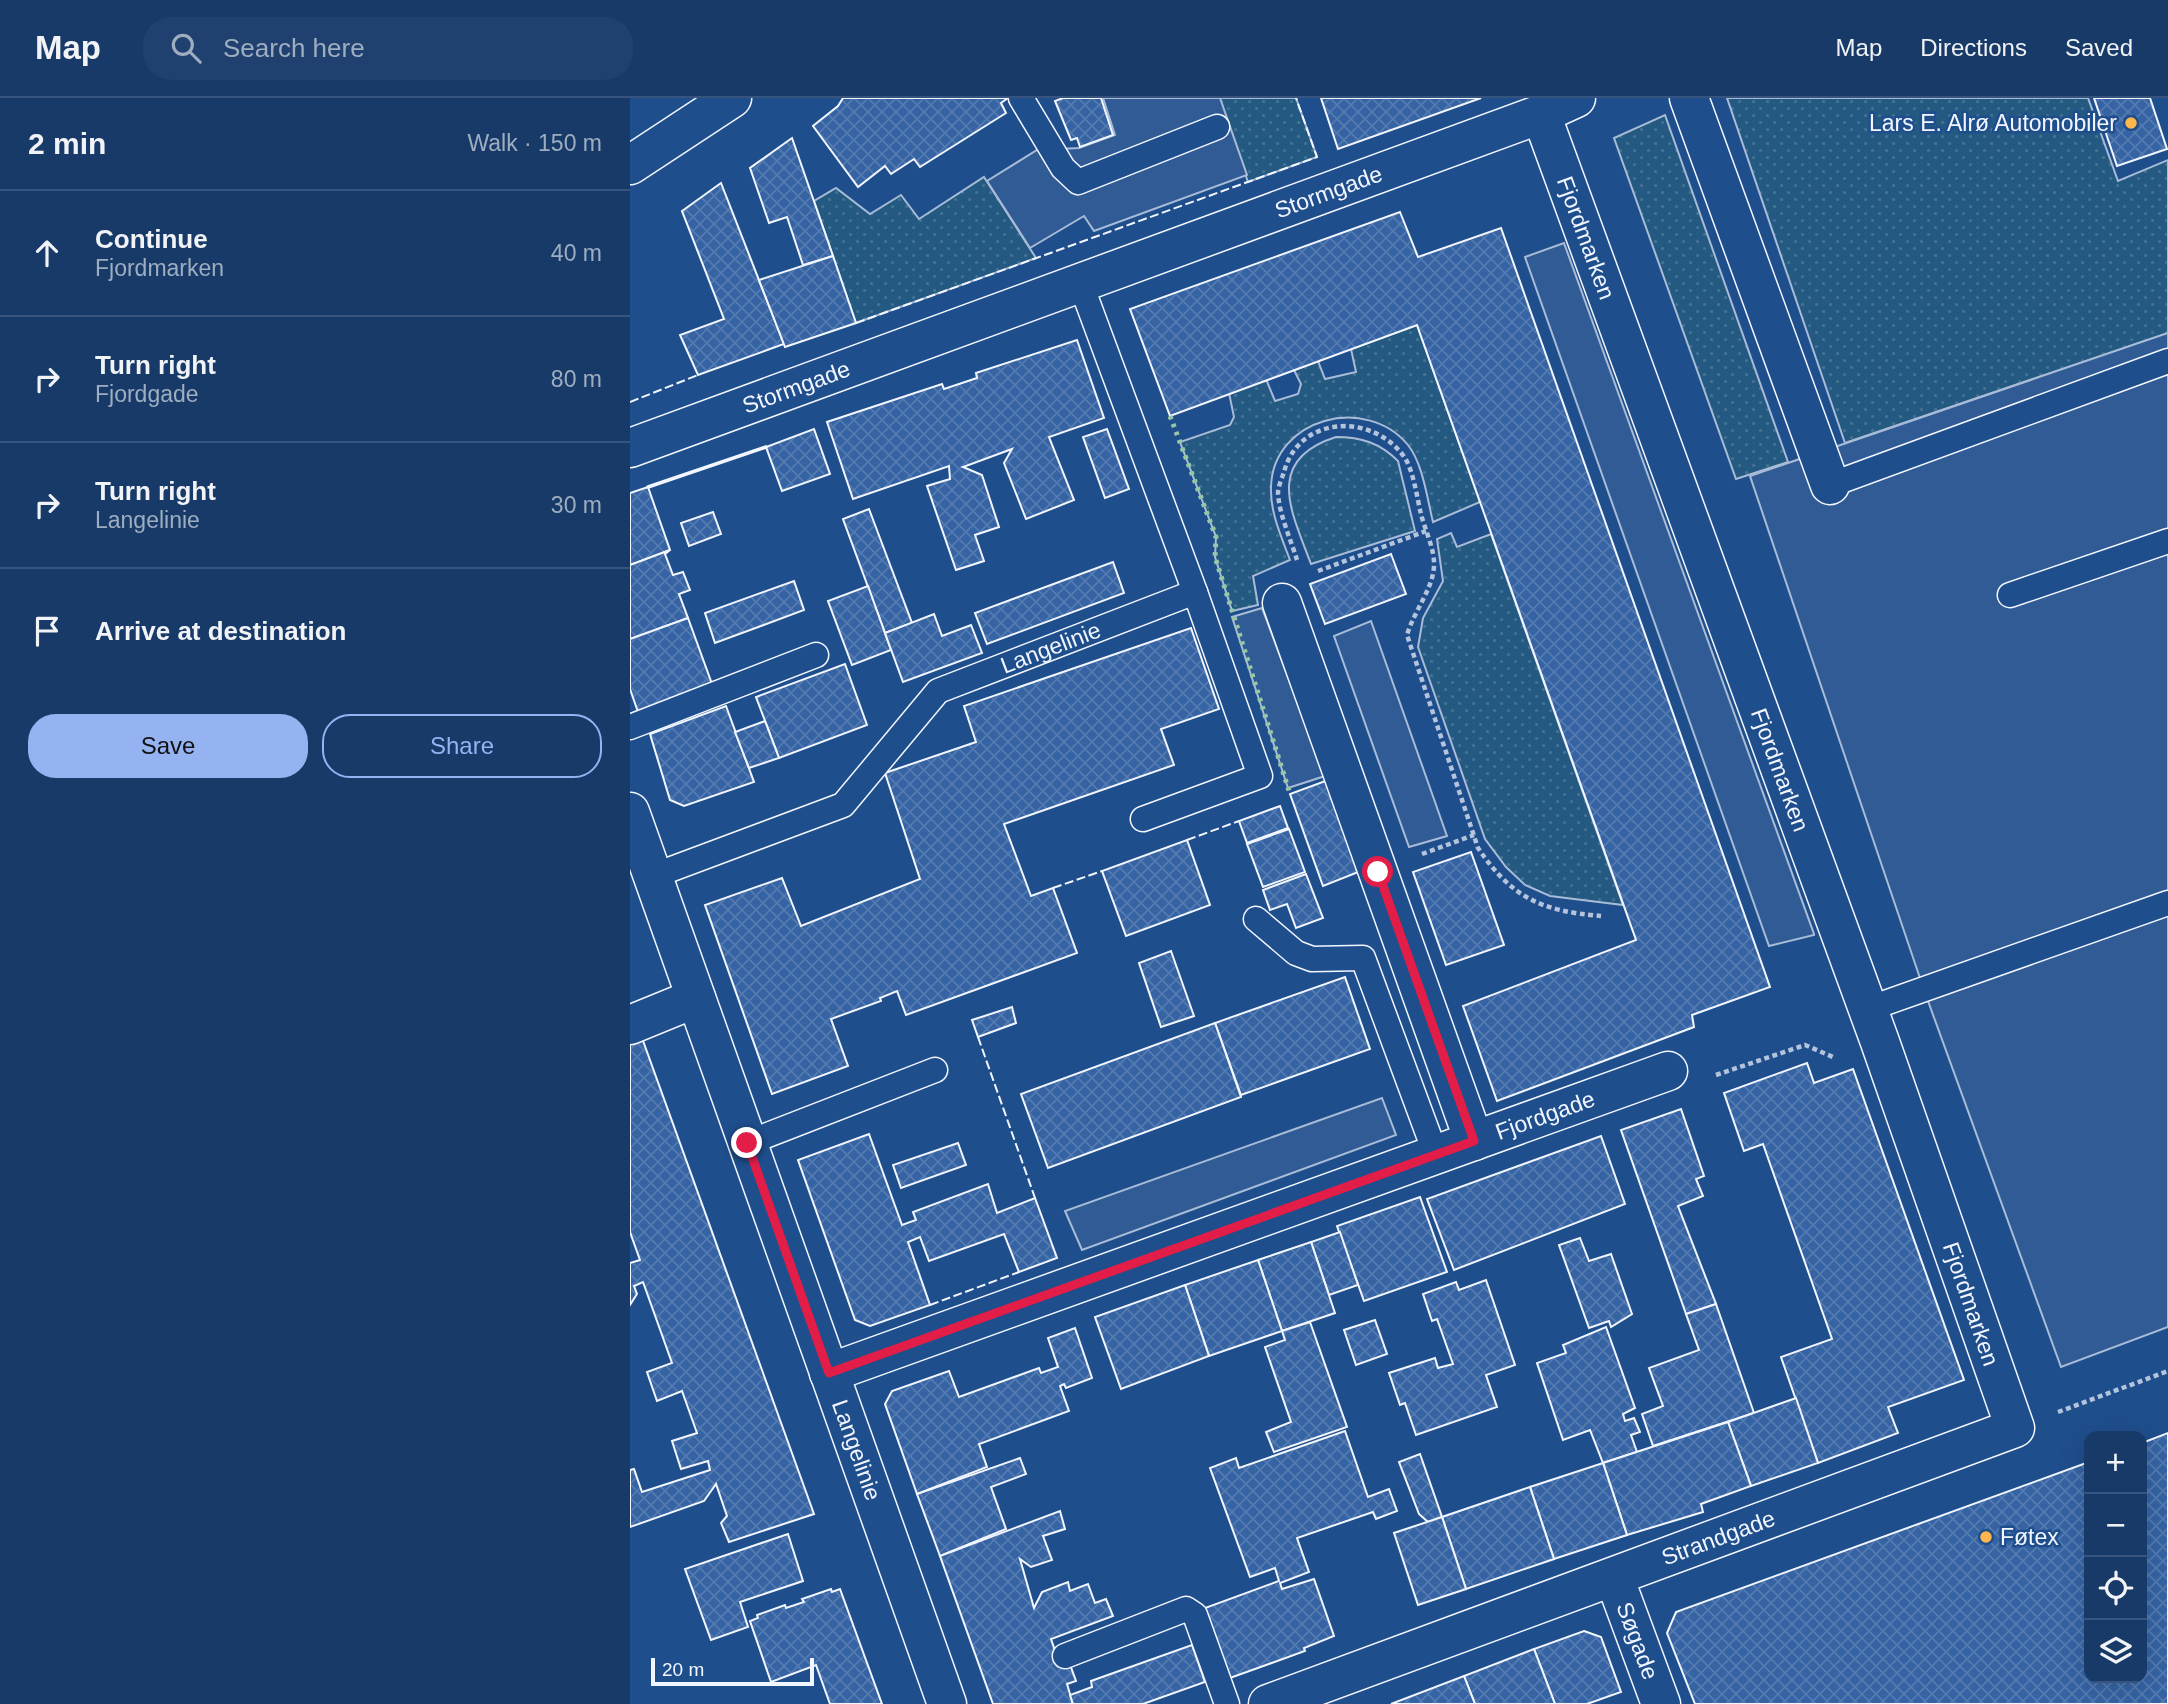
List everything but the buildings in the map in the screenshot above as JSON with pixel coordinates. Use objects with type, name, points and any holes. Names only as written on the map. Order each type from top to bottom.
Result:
[{"type":"street","points":[[630,165],[732,98]]},
{"type":"street","name":"Stormgade","points":[[630,448],[1541,114],[1576,98]]},
{"type":"street","points":[[1689,98],[1830,485]]},
{"type":"street","name":"Fjordmarken","points":[[1541,114],[1874,1026],[2015,1428]]},
{"type":"street","points":[[1286,592],[1474,1141]]},
{"type":"street","name":"Langelinie","points":[[630,812],[947,1704]]},
{"type":"street","points":[[630,1025],[696,998]]},
{"type":"street","name":"Fjordgade","points":[[829,1373],[1668,1071]]},
{"type":"street","name":"Strandgade","points":[[1268,1704],[2015,1428]]},
{"type":"street","name":"Søgade","points":[[1614,1577],[1661,1704]]},
{"type":"lane","points":[[1021,98],[1063,168],[1078,182],[1217,127]]},
{"type":"lane","points":[[1080,282],[1260,776],[1143,819]]},
{"type":"lane","points":[[1830,485],[2168,361]]},
{"type":"lane","points":[[2010,595],[2168,541]]},
{"type":"lane","name":"Langelinie","points":[[653,876],[843,805],[938,691],[1195,592]]},
{"type":"lane","points":[[630,727],[816,655]]},
{"type":"lane","points":[[1874,1026],[2168,903]]},
{"type":"lane","points":[[1256,919],[1296,953],[1312,959],[1363,958],[1436,1155]]},
{"type":"lane","points":[[747,1143],[936,1070]]},
{"type":"lane","points":[[1065,1656],[1186,1609],[1195,1615],[1227,1704]]},
{"type":"path","points":[[1286,592],[1297,562],[1278,493],[1287,460],[1299,444],[1315,431],[1335,424],[1359,427],[1393,444],[1406,460],[1434,565],[1428,592],[1414,611],[1407,635],[1478,848],[1497,875],[1521,895],[1549,908],[1601,916]]},
{"type":"path","points":[[1286,592],[1426,531]]},
{"type":"path","points":[[1668,1071],[1695,1062],[1717,1076],[1805,1045],[1835,1058],[1874,1026]]},
{"type":"path","points":[[2015,1428],[2168,1371]]},
{"type":"shaded area","points":[[1103,98],[1220,98],[1247,175],[1094,231],[1084,216],[1030,248],[987,181],[1037,150],[1079,148],[1115,135]]},
{"type":"shaded area","points":[[1219,98],[1296,98],[1317,157],[1248,182]]},
{"type":"shaded area","points":[[1727,98],[2088,98],[2118,181],[2168,160],[2168,333],[1845,443]]},
{"type":"shaded area","points":[[1665,115],[1788,462],[1736,479],[1614,138]]},
{"type":"shaded area","points":[[984,177],[1036,258],[856,323],[814,201],[836,188],[870,214],[901,195],[919,219]]},
{"type":"shaded area","points":[[1564,243],[1814,935],[1769,946],[1525,257]]},
{"type":"shaded area","points":[[1417,325],[1480,502],[1433,522],[1424,482],[1408,445],[1390,429],[1369,420],[1347,418],[1324,421],[1304,430],[1287,444],[1276,463],[1271,496],[1274,515],[1290,560],[1253,576],[1258,605],[1232,611],[1215,557],[1216,537],[1180,442],[1230,425],[1234,417],[1229,393],[1266,379],[1275,401],[1298,394],[1301,384],[1294,370],[1318,361],[1325,379],[1356,372],[1351,349]]},
{"type":"shaded area","points":[[2168,333],[2168,1327],[2061,1367],[1924,990],[1750,476]]},
{"type":"shaded area","points":[[1336,437],[1370,442],[1398,461],[1415,531],[1311,564],[1291,507],[1291,474],[1299,459],[1313,447]]},
{"type":"shaded area","points":[[1451,533],[1457,547],[1491,534],[1623,905],[1550,896],[1525,885],[1506,867],[1485,839],[1418,647],[1423,618],[1443,581],[1437,539]]},
{"type":"shaded area","points":[[1262,608],[1325,776],[1288,788],[1232,617]]},
{"type":"shaded area","points":[[1371,621],[1447,836],[1409,847],[1334,636]]},
{"type":"shaded area","points":[[1382,1098],[1396,1135],[1082,1250],[1065,1211]]},
{"type":"hedge","points":[[1170,416],[1216,537],[1215,557],[1290,794]]},
{"type":"fence","points":[[856,323],[1317,157],[1296,98]]},
{"type":"fence","points":[[630,402],[698,375]]},
{"type":"fence","points":[[1187,840],[1239,821]]},
{"type":"fence","points":[[1053,888],[1102,871]]},
{"type":"fence","points":[[978,1037],[1035,1198]]},
{"type":"fence","points":[[930,1305],[1019,1272]]},
{"type":"wall","points":[[648,487],[766,447]]},
{"type":"place","name":"Lars E. Alrø Automobiler","points":[[2131,123]]},
{"type":"place","name":"Føtex","points":[[1986,1537]]},
{"type":"route","points":[[747,1143],[829,1373],[1474,1141],[1378,872]]}]
